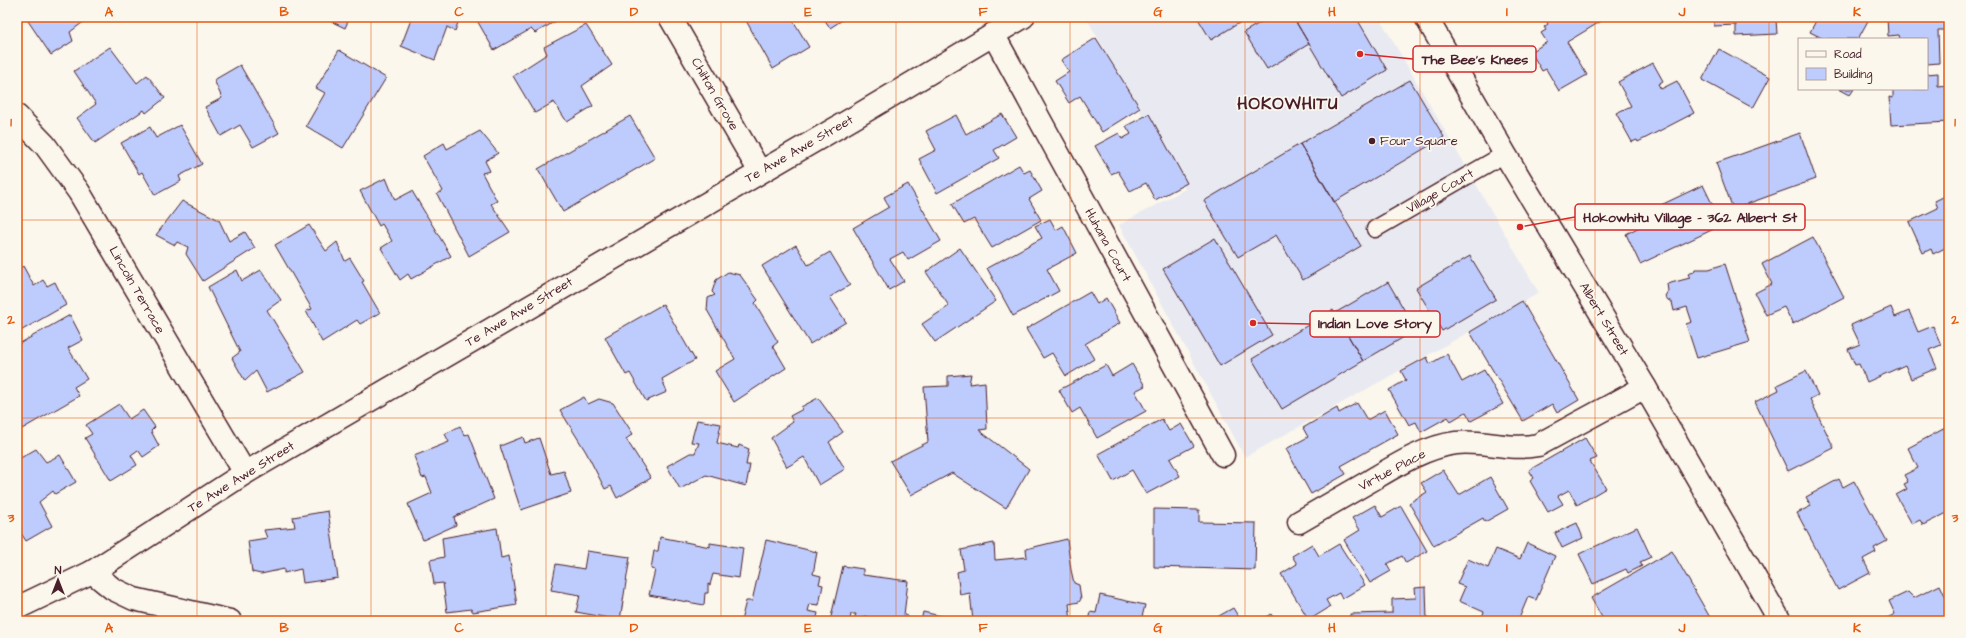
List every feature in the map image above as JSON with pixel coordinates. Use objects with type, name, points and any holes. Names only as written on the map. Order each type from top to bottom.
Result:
[{"type":"street","name":"Chilton Grove","points":[[670,17],[760,172]]},
{"type":"street","name":"Te Awe Awe Street","points":[[17,608],[92,572],[245,473],[1023,17]]},
{"type":"street","name":"Albert Street","points":[[1426,17],[1505,154],[1645,387],[1780,621]]},
{"type":"street","name":"Huhana Court","points":[[993,34],[1223,455]]},
{"type":"street","name":"Lincoln Terrace","points":[[17,116],[45,145],[79,192],[245,473]]},
{"type":"street","name":"Virtue Place","points":[[1299,522],[1398,465],[1431,450],[1456,444],[1474,442],[1509,448],[1523,448],[1538,445],[1645,387]]},
{"type":"street","points":[[92,572],[113,589],[134,599],[221,620]]},
{"type":"lane","name":"Village Court","points":[[1375,229],[1505,154]]},
{"type":"shaded area","points":[[1095,17],[1379,17],[1539,293],[1245,457],[1119,225],[1185,189],[1088,21]]},
{"type":"building","points":[[17,17],[90,17],[70,32],[73,41],[51,55],[26,18],[19,24]]},
{"type":"building","points":[[350,17],[345,28],[324,18]]},
{"type":"building","points":[[412,17],[460,17],[455,31],[447,27],[435,60],[401,46]]},
{"type":"building","points":[[475,17],[563,17],[535,33],[531,29],[494,50]]},
{"type":"building","points":[[744,17],[791,17],[809,47],[773,69]]},
{"type":"building","points":[[823,17],[847,17],[830,28]]},
{"type":"building","points":[[1197,17],[1249,17],[1211,40]]},
{"type":"building","points":[[1254,17],[1270,17],[1259,24]]},
{"type":"building","points":[[1270,17],[1293,17],[1309,44],[1267,69],[1244,32]]},
{"type":"building","points":[[1293,17],[1356,17],[1387,70],[1341,98]]},
{"type":"building","points":[[1544,17],[1608,17],[1567,42],[1587,75],[1559,91],[1546,69],[1542,71],[1531,52],[1547,42],[1541,33],[1546,30],[1544,27],[1548,24]]},
{"type":"building","points":[[1714,17],[1783,17],[1783,19],[1776,19],[1777,34],[1736,36],[1736,25],[1714,26]]},
{"type":"building","points":[[1818,17],[1870,17],[1859,38],[1822,38],[1810,32]]},
{"type":"building","points":[[1887,17],[1949,17],[1949,30],[1938,30],[1939,63],[1928,64],[1928,38],[1900,38],[1899,35],[1888,36]]},
{"type":"building","points":[[586,25],[612,65],[582,86],[593,106],[567,122],[554,102],[535,113],[513,76],[547,54],[544,47]]},
{"type":"building","points":[[1096,38],[1140,108],[1102,132],[1080,96],[1069,103],[1055,81],[1069,72],[1061,60]]},
{"type":"building","points":[[110,47],[137,83],[147,75],[165,98],[146,113],[144,110],[95,143],[77,118],[96,104],[74,71]]},
{"type":"building","points":[[1719,49],[1770,77],[1753,108],[1702,80]]},
{"type":"building","points":[[339,50],[386,78],[343,148],[306,126],[325,93],[316,88]]},
{"type":"building","points":[[1653,63],[1663,81],[1658,84],[1661,89],[1677,81],[1694,113],[1638,142],[1637,140],[1632,142],[1616,113],[1631,106],[1618,82]]},
{"type":"building","points":[[240,65],[279,133],[253,147],[240,125],[221,136],[205,107],[222,98],[214,80]]},
{"type":"building","points":[[1938,73],[1938,86],[1949,85],[1949,122],[1891,125],[1889,97],[1893,98],[1893,90],[1928,90],[1928,74]]},
{"type":"building","name":"Four Square","points":[[1410,80],[1444,137],[1334,202],[1300,144]]},
{"type":"building","points":[[1841,90],[1853,90],[1850,95]]},
{"type":"building","points":[[1002,114],[1016,137],[994,150],[999,158],[937,193],[919,159],[936,150],[926,131],[956,115],[966,134]]},
{"type":"building","points":[[1149,114],[1187,183],[1155,200],[1146,183],[1130,191],[1118,171],[1111,174],[1095,146],[1119,133],[1122,139],[1131,134],[1126,126]]},
{"type":"building","points":[[630,116],[655,158],[563,212],[538,169]]},
{"type":"building","points":[[180,125],[202,164],[179,176],[181,181],[155,195],[142,172],[139,174],[121,143],[150,127],[156,138]]},
{"type":"building","points":[[480,131],[498,153],[485,161],[490,171],[482,173],[497,201],[491,204],[510,232],[469,256],[437,194],[443,191],[423,156],[444,143],[447,149]]},
{"type":"building","points":[[1800,133],[1816,179],[1733,209],[1716,163]]},
{"type":"building","points":[[1300,144],[1361,246],[1303,280],[1276,235],[1238,257],[1204,201]]},
{"type":"building","points":[[1019,165],[1024,173],[1030,170],[1042,191],[1029,199],[1041,220],[992,248],[974,219],[964,224],[952,204]]},
{"type":"building","points":[[386,178],[395,200],[412,191],[451,256],[411,279],[408,274],[400,280],[381,248],[392,241],[382,224],[379,226],[360,191]]},
{"type":"building","points":[[908,184],[941,241],[908,260],[903,252],[890,259],[904,281],[889,290],[853,228],[889,207],[884,197]]},
{"type":"building","points":[[1703,185],[1716,212],[1712,214],[1718,227],[1640,264],[1626,234],[1643,225],[1638,216]]},
{"type":"building","points":[[1949,194],[1949,246],[1933,254],[1931,249],[1923,253],[1909,222],[1938,208],[1935,201]]},
{"type":"building","points":[[182,201],[219,220],[229,241],[245,232],[255,248],[203,281],[186,254],[188,247],[177,242],[175,245],[156,235]]},
{"type":"building","points":[[1050,219],[1056,230],[1063,226],[1077,253],[1047,269],[1059,291],[1013,316],[987,268],[1042,238],[1035,226]]},
{"type":"building","points":[[309,225],[326,251],[337,242],[345,261],[350,258],[364,281],[362,282],[380,313],[360,324],[357,320],[322,342],[306,311],[312,309],[275,245]]},
{"type":"building","points":[[1813,237],[1844,297],[1793,324],[1784,307],[1766,315],[1755,293],[1772,284],[1762,264]]},
{"type":"building","points":[[1215,238],[1272,335],[1220,366],[1163,269]]},
{"type":"building","points":[[796,245],[808,265],[830,252],[850,285],[830,297],[846,322],[810,344],[762,266]]},
{"type":"building","points":[[960,248],[996,301],[935,342],[922,324],[949,306],[926,272]]},
{"type":"building","points":[[1470,256],[1496,299],[1442,331],[1416,288]]},
{"type":"building","points":[[1725,264],[1750,342],[1697,358],[1686,324],[1692,322],[1687,307],[1674,311],[1672,302],[1665,296],[1668,291],[1667,284],[1690,278],[1688,274],[1694,272],[1695,269],[1709,269]]},
{"type":"building","points":[[23,266],[34,286],[43,280],[47,286],[55,282],[66,305],[17,333],[17,270]]},
{"type":"building","points":[[237,270],[242,281],[261,270],[281,300],[267,310],[305,372],[267,392],[256,371],[245,381],[232,358],[240,352],[208,287]]},
{"type":"building","points":[[728,272],[740,275],[758,300],[755,303],[778,342],[773,346],[786,368],[734,402],[715,371],[735,359],[707,310],[708,298],[715,295],[712,292],[716,280]]},
{"type":"building","points":[[1388,282],[1416,330],[1363,361],[1335,313]]},
{"type":"building","points":[[1090,292],[1097,304],[1106,298],[1120,323],[1085,344],[1094,359],[1066,376],[1052,353],[1043,358],[1026,329]]},
{"type":"building","points":[[1522,301],[1579,400],[1557,413],[1552,404],[1523,421],[1470,332]]},
{"type":"building","points":[[663,304],[695,360],[662,379],[667,392],[646,401],[630,373],[626,375],[605,337]]},
{"type":"building","points":[[1891,307],[1895,317],[1909,311],[1918,332],[1933,326],[1941,345],[1929,350],[1937,368],[1911,379],[1905,365],[1867,382],[1859,364],[1855,365],[1848,349],[1860,344],[1851,325]]},
{"type":"building","points":[[1333,310],[1363,361],[1282,409],[1252,359]]},
{"type":"building","points":[[70,315],[83,340],[68,348],[87,379],[74,387],[79,396],[22,429],[17,420],[17,345]]},
{"type":"building","points":[[1447,354],[1462,382],[1484,370],[1503,404],[1471,421],[1466,412],[1451,421],[1448,417],[1421,432],[1416,422],[1409,425],[1389,390],[1406,380],[1401,371],[1427,357],[1430,364]]},
{"type":"building","points":[[1132,364],[1145,386],[1135,391],[1146,411],[1097,438],[1080,408],[1072,413],[1059,390],[1106,365],[1112,376]]},
{"type":"building","points":[[1806,371],[1818,395],[1810,399],[1834,448],[1788,471],[1755,402],[1779,390],[1777,385]]},
{"type":"building","points":[[971,374],[969,384],[985,382],[987,429],[979,430],[1029,469],[1006,508],[952,473],[911,495],[890,461],[928,442],[924,387],[948,386],[948,376]]},
{"type":"building","points":[[584,397],[588,404],[599,399],[613,403],[633,434],[626,439],[651,478],[617,498],[611,486],[605,489],[586,452],[560,410]]},
{"type":"building","points":[[818,398],[843,432],[829,442],[845,469],[819,485],[804,457],[787,467],[771,438],[793,422],[790,416],[803,409],[801,407]]},
{"type":"building","points":[[1357,403],[1367,420],[1385,410],[1398,434],[1341,466],[1346,474],[1311,494],[1286,449],[1308,437],[1303,428],[1337,408],[1339,413]]},
{"type":"building","points":[[119,404],[129,419],[143,410],[155,427],[151,431],[159,446],[143,457],[138,450],[131,455],[137,465],[111,481],[85,438],[92,434],[86,425]]},
{"type":"building","points":[[1162,419],[1169,431],[1181,424],[1194,446],[1170,459],[1180,476],[1146,494],[1132,470],[1113,481],[1098,454]]},
{"type":"building","points":[[697,420],[721,424],[717,443],[738,448],[739,445],[749,449],[746,465],[750,465],[746,486],[706,475],[680,489],[667,466],[690,453],[695,453],[699,443],[691,442]]},
{"type":"building","points":[[460,426],[464,435],[469,434],[494,499],[454,517],[456,525],[423,540],[408,504],[432,493],[426,477],[422,478],[414,456],[449,442],[445,434]]},
{"type":"building","points":[[1949,426],[1949,512],[1923,525],[1920,520],[1912,524],[1896,495],[1907,489],[1904,484],[1908,482],[1904,475],[1918,468],[1908,448]]},
{"type":"building","points":[[523,437],[525,443],[539,438],[551,474],[564,471],[571,493],[521,510],[500,446]]},
{"type":"building","points":[[1585,438],[1597,458],[1590,461],[1606,488],[1577,505],[1569,490],[1558,496],[1563,504],[1548,512],[1530,481],[1534,478],[1529,470]]},
{"type":"building","points":[[36,449],[46,462],[60,455],[76,482],[55,494],[53,491],[39,502],[52,526],[26,541],[17,527],[17,460]]},
{"type":"building","points":[[1443,470],[1459,495],[1490,477],[1508,509],[1485,522],[1483,518],[1434,546],[1409,503],[1427,492],[1421,483]]},
{"type":"building","points":[[1839,479],[1843,487],[1854,481],[1887,541],[1874,548],[1876,552],[1863,559],[1870,573],[1838,590],[1797,513],[1811,506],[1806,497]]},
{"type":"building","points":[[1375,505],[1382,517],[1401,506],[1427,551],[1406,563],[1402,556],[1387,564],[1391,571],[1370,583],[1344,540],[1360,530],[1352,518]]},
{"type":"building","points":[[1154,509],[1199,510],[1199,522],[1256,523],[1255,570],[1154,567]]},
{"type":"building","points":[[328,511],[338,578],[303,583],[301,569],[284,573],[284,569],[261,574],[252,572],[248,541],[267,538],[264,530],[295,527],[293,517]]},
{"type":"building","points":[[1577,523],[1583,538],[1562,548],[1555,533]]},
{"type":"building","points":[[1637,527],[1651,557],[1640,562],[1642,566],[1628,573],[1626,569],[1593,584],[1579,554]]},
{"type":"building","points":[[497,528],[501,558],[509,556],[517,605],[473,612],[471,609],[447,612],[443,583],[434,584],[430,560],[444,557],[442,538]]},
{"type":"building","points":[[660,537],[710,547],[710,543],[743,548],[739,578],[713,574],[710,585],[708,584],[708,593],[705,593],[704,605],[649,595],[655,570],[651,569],[654,551],[658,551]]},
{"type":"building","points":[[1067,539],[1074,583],[1079,585],[1081,599],[1079,602],[1069,604],[1071,621],[973,621],[970,593],[960,595],[957,572],[964,570],[961,550],[994,543],[995,560],[1027,557],[1026,549]]},
{"type":"building","points":[[766,540],[817,552],[813,574],[821,576],[819,584],[823,585],[819,605],[810,604],[808,611],[818,613],[816,621],[741,621],[746,601],[752,601]]},
{"type":"building","points":[[1527,543],[1555,556],[1536,600],[1528,597],[1518,621],[1480,621],[1484,612],[1459,601],[1465,587],[1457,584],[1468,559],[1488,568],[1496,549],[1520,559]]},
{"type":"building","points":[[1312,544],[1319,556],[1339,544],[1365,585],[1342,599],[1339,593],[1326,600],[1330,607],[1309,620],[1281,574],[1297,564],[1292,556]]},
{"type":"building","points":[[587,551],[630,557],[620,620],[576,612],[580,595],[551,590],[556,564],[584,569]]},
{"type":"building","points":[[1672,551],[1712,621],[1604,621],[1591,598]]},
{"type":"building","points":[[843,566],[863,569],[863,575],[908,581],[904,615],[908,616],[907,621],[867,621],[869,617],[865,616],[864,621],[854,619],[856,614],[851,614],[850,621],[830,621]]},
{"type":"building","points":[[1940,585],[1949,604],[1949,621],[1881,621],[1895,614],[1889,601],[1908,592],[1914,598]]},
{"type":"building","points":[[1426,587],[1427,621],[1350,621],[1350,614],[1392,613],[1392,599],[1416,598],[1415,588]]},
{"type":"building","points":[[1100,595],[1145,605],[1141,621],[1088,621],[1090,612],[1096,613]]},
{"type":"building","points":[[1233,608],[1241,621],[1212,620]]},
{"type":"building","points":[[923,612],[945,617],[944,621],[921,621]]},
{"type":"building","points":[[1271,614],[1275,621],[1259,621]]},
{"type":"place","name":"The Bee's Knees","points":[[1360,54]]},
{"type":"place","name":"Four Square","points":[[1372,141]]},
{"type":"place","name":"Hokowhitu Village - 362 Albert St","points":[[1520,227]]},
{"type":"place","name":"Indian Love Story","points":[[1253,323]]},
{"type":"district","name":"HOKOWHITU","points":[[1288,104]]}]
